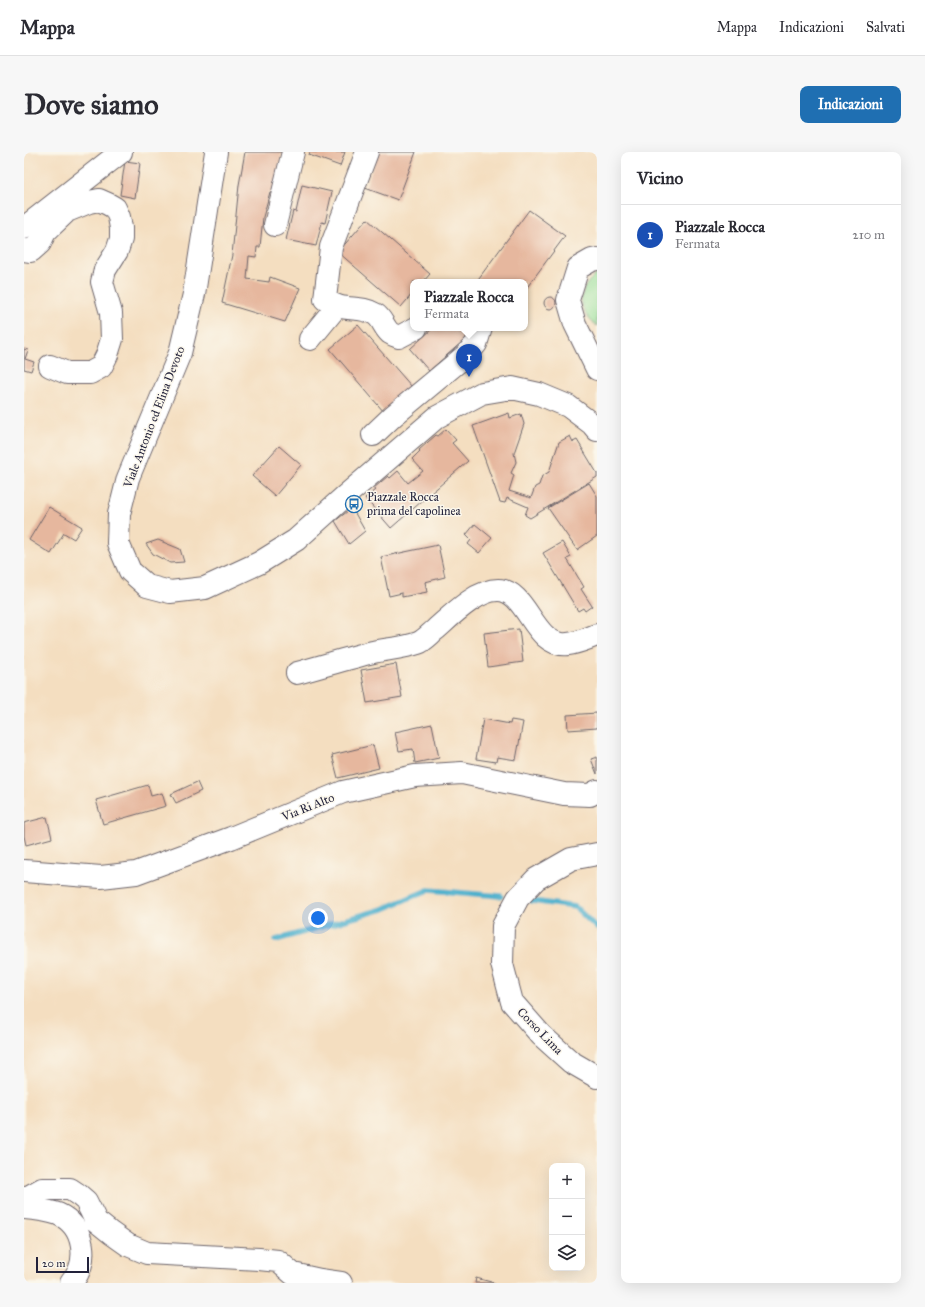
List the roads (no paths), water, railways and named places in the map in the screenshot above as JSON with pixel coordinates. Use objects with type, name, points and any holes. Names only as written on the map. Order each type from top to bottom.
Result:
[{"type":"street","points":[[24,228],[121,152]]},
{"type":"street","name":"Viale Antonio ed Elina Devoto","points":[[216,152],[194,294],[180,353],[128,478],[119,514],[118,543],[130,571],[147,586],[170,592],[205,588],[259,563],[296,540],[437,417],[482,393],[512,388],[539,394],[568,406],[592,424],[597,430]]},
{"type":"street","points":[[275,225],[293,152]]},
{"type":"street","points":[[367,152],[331,247],[325,299],[332,305],[348,309],[363,309],[377,315],[391,334],[399,337],[410,331]]},
{"type":"street","points":[[24,250],[32,251],[40,244],[45,232],[67,211],[89,202],[99,200],[108,204],[115,208],[119,217],[121,239],[117,250],[105,270],[102,282],[111,313],[112,339],[107,355],[101,367],[90,373],[67,373],[50,366]]},
{"type":"street","points":[[597,259],[592,260],[578,268],[568,300],[575,324],[597,369]]},
{"type":"street","points":[[310,339],[337,306]]},
{"type":"street","points":[[373,435],[393,416],[465,356],[476,344],[480,331]]},
{"type":"street","points":[[297,673],[373,652],[419,643],[465,605],[483,593],[495,590],[506,590],[524,607],[539,630],[559,644],[569,644],[597,635]]},
{"type":"street","name":"Via Ri Alto","points":[[24,871],[101,877],[136,873],[231,838],[343,792],[415,776],[462,773],[564,794],[590,795],[597,791]]},
{"type":"street","name":"Corso Lima","points":[[597,854],[571,859],[536,879],[518,898],[503,926],[502,964],[512,1002],[542,1035],[571,1062],[597,1077]]},
{"type":"street","points":[[24,1201],[42,1189],[70,1189],[79,1194],[86,1202],[96,1221],[128,1245],[147,1253],[272,1260],[278,1261],[293,1274],[341,1283]]},
{"type":"street","points":[[24,1208],[45,1210],[59,1215],[70,1223],[79,1235],[83,1252],[82,1264],[77,1277],[71,1283]]},
{"type":"waterway","points":[[276,940],[383,909],[428,890],[501,896]]},
{"type":"waterway","points":[[532,901],[575,907],[597,928]]},
{"type":"place","name":"Piazzale Rocca","points":[[469,377]]},
{"type":"place","name":"Piazzale Rocca prima del capolinea","points":[[354,504]]}]
